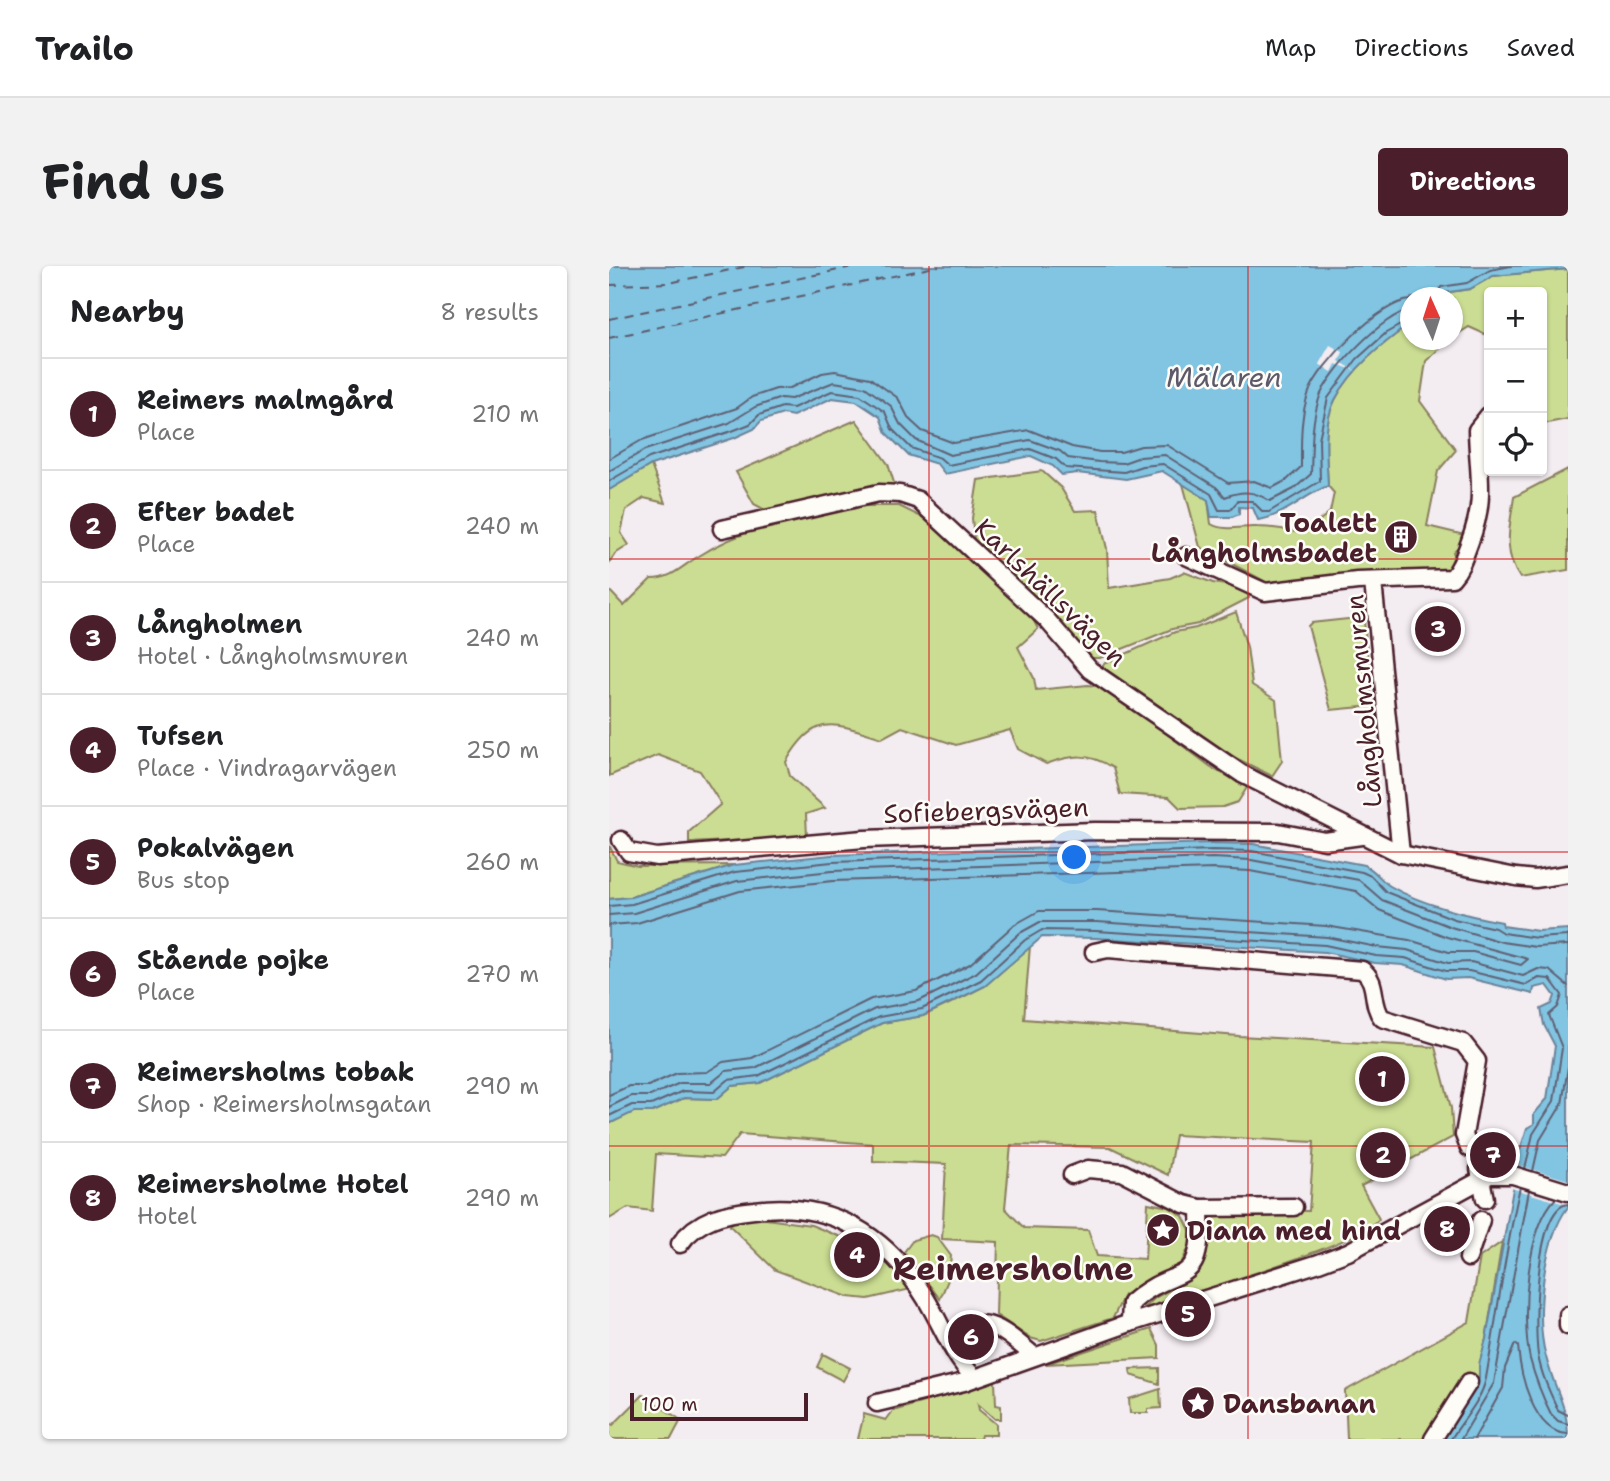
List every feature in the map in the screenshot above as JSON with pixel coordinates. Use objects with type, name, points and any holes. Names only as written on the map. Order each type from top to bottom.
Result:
[{"type":"street","name":"Långholmsmuren","points":[[1401,854],[1373,582],[1445,580],[1452,578],[1459,570],[1481,506],[1477,430],[1484,421]]},
{"type":"street","name":"Karlshällsvägen","points":[[722,529],[879,493],[900,494],[918,500],[1047,620],[1090,670],[1242,774],[1401,854]]},
{"type":"street","points":[[1186,556],[1265,592],[1357,580],[1373,582]]},
{"type":"street","name":"Sofiebergsvägen","points":[[621,840],[629,852],[657,857],[864,839],[1095,831],[1278,832],[1325,841],[1361,836]]},
{"type":"street","points":[[1401,854],[1516,877],[1535,879],[1568,874]]},
{"type":"street","points":[[1094,952],[1108,949],[1363,970],[1372,981],[1377,1011],[1382,1018],[1463,1042],[1477,1061],[1464,1135],[1469,1148]]},
{"type":"street","points":[[1072,1175],[1088,1169],[1122,1172],[1177,1201],[1200,1208],[1294,1207]]},
{"type":"street","points":[[1480,1173],[1485,1199]]},
{"type":"street","points":[[877,1404],[964,1382],[974,1376],[1348,1252],[1480,1173],[1513,1175],[1568,1192]]},
{"type":"street","points":[[680,1244],[689,1230],[703,1222],[741,1211],[781,1207],[832,1217],[879,1241],[894,1255],[926,1298],[949,1340],[974,1376]]},
{"type":"street","points":[[1130,1324],[1131,1303],[1182,1276],[1196,1259],[1201,1238],[1200,1208]]},
{"type":"street","points":[[1468,1258],[1481,1220]]},
{"type":"street","points":[[1568,1315],[1568,1326]]},
{"type":"street","points":[[949,1340],[966,1325],[976,1322],[987,1324],[1017,1341],[1034,1356]]},
{"type":"street","points":[[1433,1439],[1469,1382]]},
{"type":"green space","points":[[1568,269],[1568,419],[1547,423],[1547,287],[1484,287],[1484,334],[1469,327],[1463,331],[1463,290],[1493,276]]},
{"type":"green space","points":[[1400,332],[1400,350],[1438,350],[1426,361],[1420,401],[1456,450],[1438,471],[1427,526],[1469,536],[1453,552],[1458,562],[1448,573],[1266,582],[1200,547],[1183,484],[1208,500],[1211,524],[1222,528],[1268,528],[1303,534],[1330,512],[1334,493],[1328,486],[1328,420],[1342,389],[1358,368]]},
{"type":"green space","points":[[856,420],[888,464],[896,489],[767,511],[754,504],[736,472]]},
{"type":"green space","points":[[651,465],[665,503],[644,498],[626,510],[621,533],[629,545],[615,554],[609,563],[609,490]]},
{"type":"green space","points":[[1568,469],[1568,570],[1520,578],[1509,549],[1514,497]]},
{"type":"green space","points":[[1042,471],[1061,488],[1075,511],[1098,510],[1107,549],[1109,588],[1170,578],[1184,572],[1213,583],[1245,588],[1249,598],[1198,624],[1172,629],[1100,658],[1088,658],[974,539],[972,518],[978,480]]},
{"type":"green space","points":[[854,506],[899,506],[938,525],[1027,608],[1038,629],[1018,647],[1034,678],[1036,690],[1088,685],[1104,687],[1215,770],[1248,786],[1238,802],[1223,807],[1180,808],[1169,797],[1120,794],[1113,768],[1088,757],[1046,764],[1018,749],[1010,730],[956,745],[902,727],[882,738],[850,728],[826,726],[806,735],[786,762],[790,776],[825,808],[806,814],[807,837],[689,843],[689,832],[721,804],[700,771],[658,755],[609,776],[609,590],[624,606],[651,579],[671,574],[735,537],[774,524]]},
{"type":"green space","points":[[1236,612],[1247,647],[1252,685],[1276,700],[1282,761],[1272,776],[1198,739],[1099,670],[1105,663],[1175,632],[1196,628]]},
{"type":"green space","points":[[1357,618],[1358,621],[1364,620],[1372,706],[1331,710],[1308,626],[1311,623]]},
{"type":"green space","points":[[609,845],[617,861],[638,866],[734,865],[630,897],[609,899]]},
{"type":"green space","points":[[1030,946],[1024,1019],[1239,1036],[1435,1047],[1451,1108],[1453,1137],[1361,1186],[1379,1219],[1366,1229],[1308,1255],[1144,1308],[1155,1298],[1192,1277],[1202,1263],[1208,1223],[1214,1214],[1228,1210],[1309,1211],[1314,1142],[1175,1135],[1168,1175],[1110,1147],[1011,1145],[1005,1208],[1024,1228],[1088,1230],[1097,1256],[1145,1259],[1148,1203],[1169,1207],[1183,1216],[1190,1230],[1190,1245],[1179,1268],[1124,1295],[1113,1318],[1041,1341],[1030,1338],[996,1315],[998,1242],[942,1239],[946,1164],[873,1161],[873,1144],[740,1134],[722,1158],[656,1154],[652,1211],[628,1208],[609,1219],[609,1124],[634,1111],[652,1112],[684,1098],[717,1099],[732,1086],[760,1083],[882,1023],[923,1016],[985,986]]},
{"type":"green space","points":[[766,1212],[765,1219],[811,1225],[841,1237],[851,1230],[878,1247],[911,1289],[868,1299],[848,1297],[775,1270],[730,1226],[733,1222]]},
{"type":"green space","points":[[931,1235],[937,1237],[951,1256],[948,1280],[940,1299],[904,1252],[913,1240]]},
{"type":"green space","points":[[1502,1242],[1486,1339],[1479,1365],[1479,1378],[1442,1439],[1347,1439],[1345,1391],[1469,1322],[1480,1257]]},
{"type":"green space","points":[[1151,1329],[1159,1345],[1159,1358],[1046,1364]]},
{"type":"green space","points":[[823,1354],[850,1368],[843,1381],[817,1367]]},
{"type":"green space","points":[[1159,1368],[1159,1384],[1131,1375],[1130,1369]]},
{"type":"green space","points":[[995,1381],[996,1405],[1001,1406],[1001,1419],[995,1419],[978,1404],[979,1410],[996,1424],[996,1435],[981,1435],[980,1439],[858,1439],[864,1414],[886,1420],[893,1411]]},
{"type":"green space","points":[[1160,1389],[1161,1408],[1148,1409],[1148,1413],[1130,1413],[1129,1399]]},
{"type":"green space","points":[[643,1395],[681,1420],[671,1439],[609,1439],[609,1422],[613,1425]]},
{"type":"water","name":"Mälaren","points":[[609,266],[1568,266],[1568,269],[1493,276],[1463,290],[1463,287],[1400,287],[1400,332],[1358,368],[1342,389],[1331,410],[1326,454],[1328,486],[1268,518],[1258,520],[1253,508],[1239,507],[1239,514],[1232,517],[1211,517],[1208,500],[1162,471],[1126,479],[1077,473],[1062,475],[1053,466],[1031,456],[945,474],[937,464],[908,455],[886,433],[880,417],[856,401],[832,398],[793,416],[783,414],[761,421],[754,429],[734,438],[651,465],[609,490]]},
{"type":"water","points":[[1253,844],[1364,865],[1390,886],[1444,908],[1502,922],[1503,926],[1538,931],[1568,929],[1568,1207],[1559,1221],[1547,1258],[1541,1321],[1546,1357],[1563,1407],[1568,1439],[1442,1439],[1479,1378],[1479,1365],[1520,1150],[1527,1128],[1534,1124],[1534,1114],[1547,1099],[1555,1046],[1544,1025],[1541,1009],[1552,1004],[1555,996],[1547,985],[1534,988],[1533,994],[1468,978],[1446,979],[1403,965],[1375,963],[1325,952],[1042,937],[985,986],[923,1016],[882,1023],[760,1083],[732,1086],[717,1099],[684,1098],[652,1112],[634,1112],[609,1124],[609,899],[631,897],[734,865],[831,855]]},
{"type":"pier","points":[[1330,345],[1343,352],[1339,361],[1356,371],[1336,364],[1332,372],[1319,364]]},
{"type":"pier","points":[[1515,1164],[1568,1180],[1568,1205],[1511,1188]]},
{"type":"ferry route","points":[[609,285],[669,283],[749,266]]},
{"type":"ferry route","points":[[609,319],[857,266]]},
{"type":"ferry route","points":[[609,338],[939,266]]},
{"type":"place","name":"Toalett Långholmsbadet","points":[[1401,537]]},
{"type":"place","name":"Långholmen","points":[[1438,629]]},
{"type":"place","name":"Reimers malmgård","points":[[1382,1079]]},
{"type":"place","name":"Efter badet","points":[[1383,1155]]},
{"type":"place","name":"Reimersholms tobak","points":[[1493,1155]]},
{"type":"place","name":"Reimersholme Hotel","points":[[1447,1229]]},
{"type":"place","name":"Diana med hind","points":[[1163,1230]]},
{"type":"place","name":"Tufsen","points":[[857,1255]]},
{"type":"place","name":"Pokalvägen","points":[[1188,1314]]},
{"type":"place","name":"Stående pojke","points":[[971,1337]]},
{"type":"place","name":"Dansbanan","points":[[1198,1403]]},
{"type":"district","name":"Reimersholme","points":[[1013,1268]]}]
